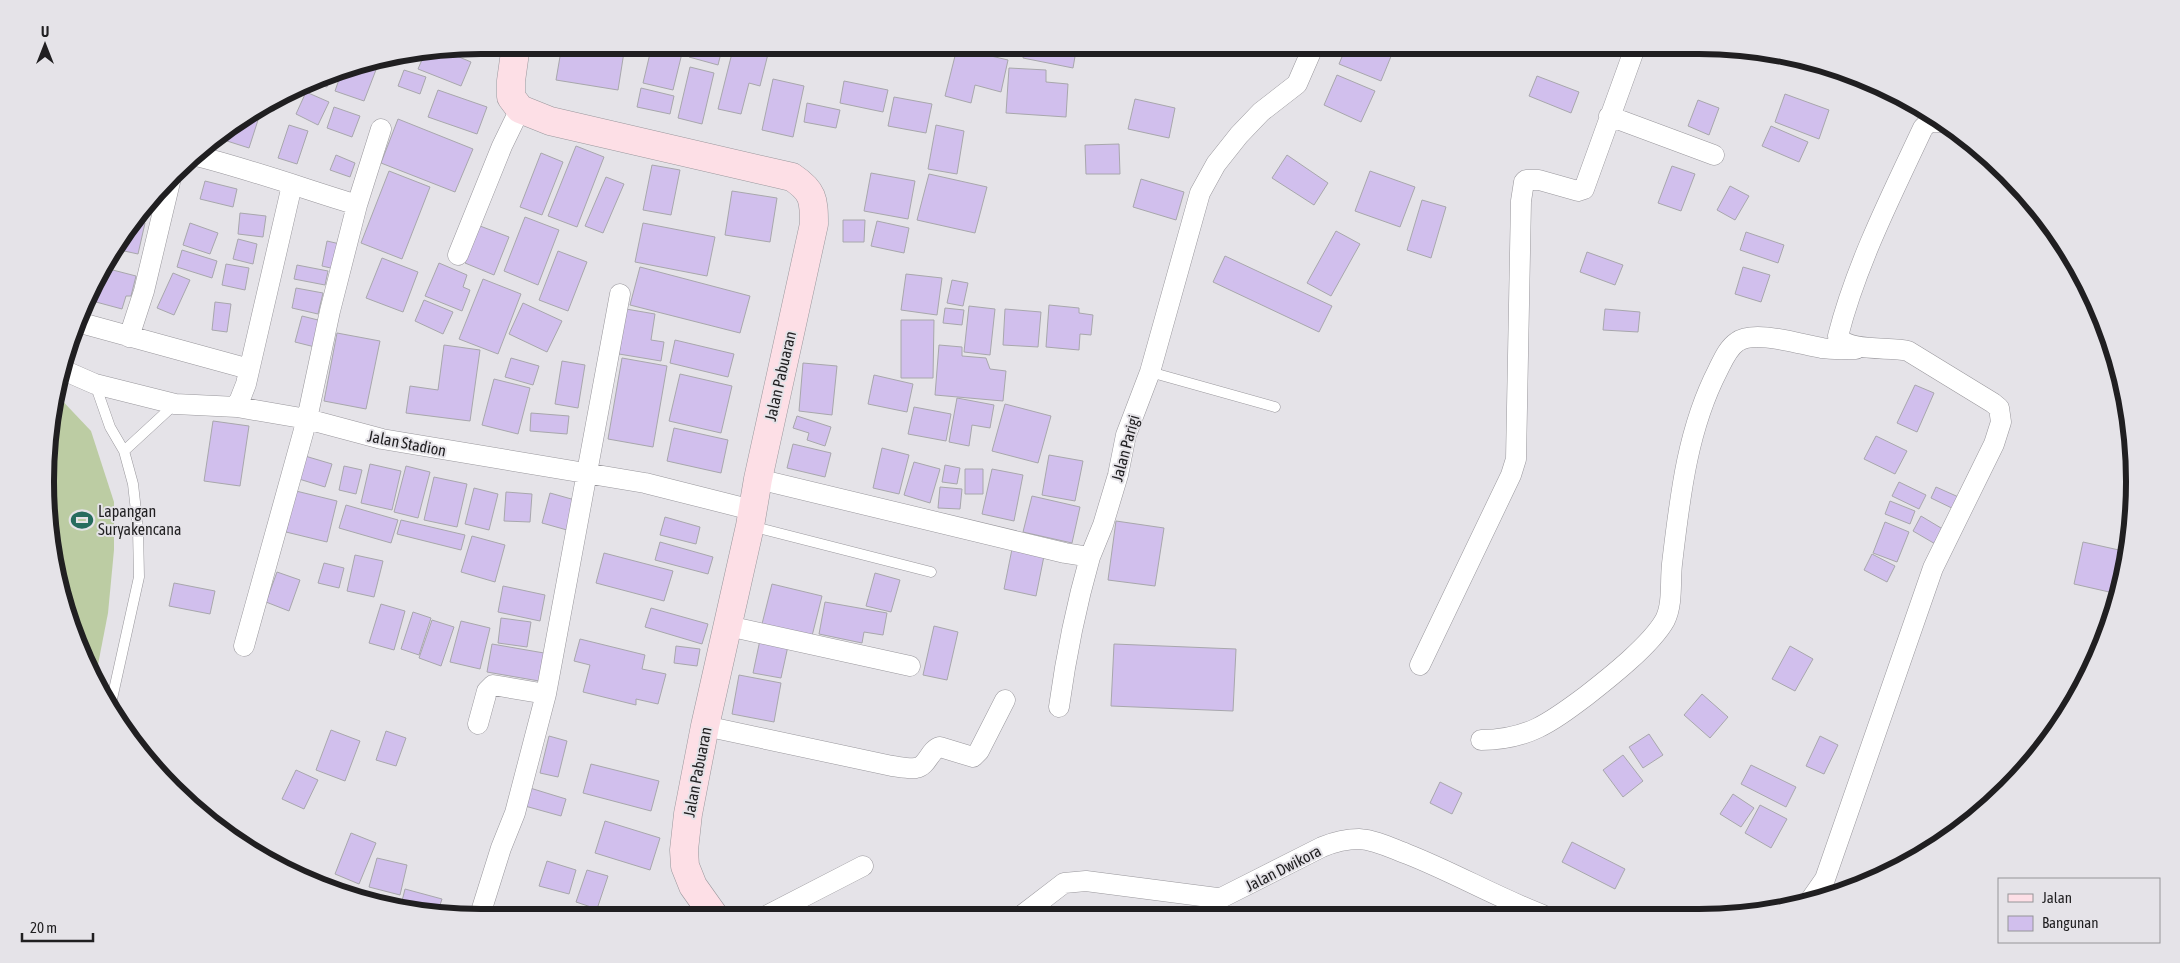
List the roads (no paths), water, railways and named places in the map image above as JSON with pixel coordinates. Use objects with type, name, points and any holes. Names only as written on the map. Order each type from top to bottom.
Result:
[{"type":"street","points":[[458,255],[502,146],[520,108],[511,98],[515,54]]},
{"type":"street","name":"Jalan Parigi","points":[[1059,707],[1066,658],[1080,591],[1080,555],[1103,525],[1118,475],[1126,435],[1150,372],[1200,193],[1216,164],[1238,134],[1261,112],[1297,84],[1310,54]]},
{"type":"street","points":[[1420,665],[1511,476],[1516,458],[1521,201],[1524,182],[1526,180],[1539,180],[1582,191],[1633,54]]},
{"type":"street","name":"Jalan Pabuaran","points":[[520,108],[550,121],[792,178],[807,187],[814,207],[814,224],[705,726],[688,814],[684,850],[685,866],[693,886],[709,909]]},
{"type":"street","points":[[1609,116],[1714,155]]},
{"type":"street","points":[[1864,348],[1845,343],[1838,336],[1844,314],[1885,209],[1923,128],[1930,122]]},
{"type":"street","points":[[244,646],[307,419],[330,311],[357,205],[381,129]]},
{"type":"street","points":[[202,157],[264,174],[292,185],[357,205]]},
{"type":"street","points":[[237,406],[249,369],[292,185]]},
{"type":"street","points":[[129,337],[144,291],[157,208],[163,196]]},
{"type":"street","points":[[482,909],[501,848],[515,813],[546,694],[620,294]]},
{"type":"street","points":[[84,324],[249,369]]},
{"type":"street","points":[[1481,740],[1503,740],[1526,734],[1558,718],[1600,686],[1656,634],[1666,618],[1670,600],[1675,534],[1688,453],[1705,395],[1725,355],[1737,341],[1750,338],[1770,338],[1824,348],[1900,348],[1908,351],[1993,403],[1999,408],[2001,422],[1994,444],[1933,568],[1825,879],[1815,893]]},
{"type":"street","name":"Jalan Stadion","points":[[68,372],[96,384],[175,404],[237,406],[307,419],[382,439],[645,483],[751,518]]},
{"type":"street","points":[[758,479],[1080,555]]},
{"type":"street","points":[[728,626],[910,666]]},
{"type":"street","points":[[478,724],[487,691],[493,685],[546,694]]},
{"type":"street","points":[[705,726],[892,766],[916,768],[922,766],[935,749],[940,748],[973,756],[979,751],[1005,700]]},
{"type":"street","name":"Jalan Dwikora","points":[[1030,909],[1060,886],[1070,882],[1086,881],[1217,898],[1223,897],[1322,847],[1336,842],[1359,839],[1378,842],[1430,863],[1509,909]]},
{"type":"street","points":[[780,909],[863,866]]},
{"type":"lane","points":[[1150,372],[1275,407]]},
{"type":"lane","points":[[96,384],[110,427],[124,451],[133,484],[138,530],[139,577],[112,697]]},
{"type":"lane","points":[[124,451],[175,404]]},
{"type":"lane","points":[[751,518],[931,572]]},
{"type":"place","name":"Lapangan Suryakencana","points":[[82,520]]}]
